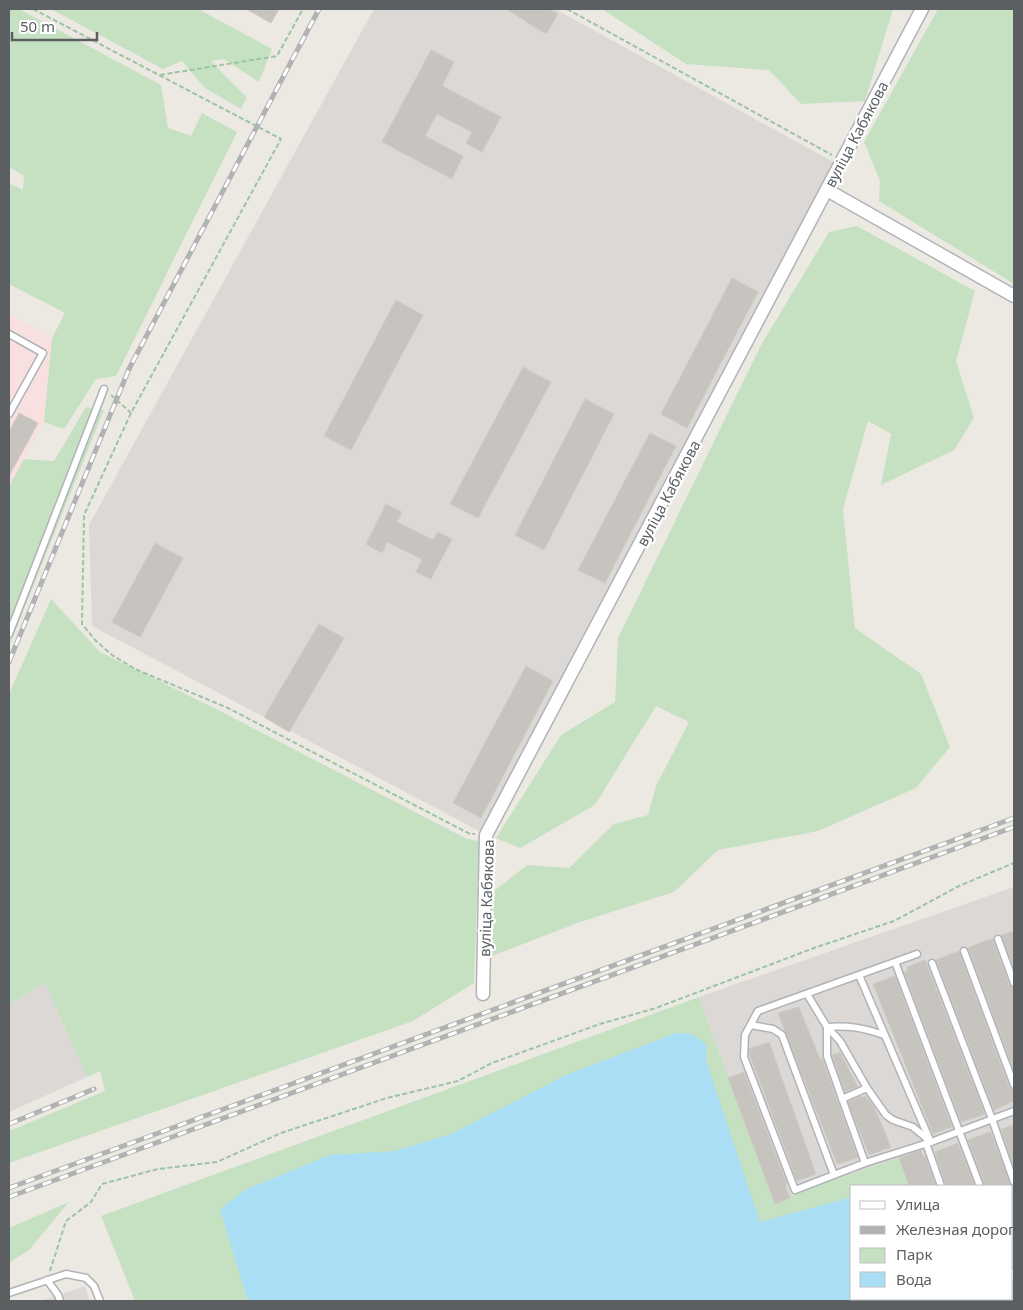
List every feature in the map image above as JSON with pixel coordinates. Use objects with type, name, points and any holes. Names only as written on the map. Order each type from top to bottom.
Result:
[{"type":"street","name":"вуліца Кабякова","points":[[483,994],[486,835],[922,9]]},
{"type":"street","points":[[827,190],[1014,296]]},
{"type":"lane","points":[[9,334],[43,353],[9,414]]},
{"type":"lane","points":[[9,634],[104,389]]},
{"type":"lane","points":[[998,939],[1014,983]]},
{"type":"lane","points":[[964,951],[1014,1085]]},
{"type":"lane","points":[[917,954],[758,1011],[746,1036],[744,1057],[795,1190],[865,1163],[1014,1111]]},
{"type":"lane","points":[[895,962],[980,1185]]},
{"type":"lane","points":[[932,963],[1014,1182]]},
{"type":"lane","points":[[859,975],[928,1142],[941,1185]]},
{"type":"lane","points":[[807,994],[827,1027],[840,1041],[867,1088],[886,1115],[892,1120],[913,1127],[928,1142]]},
{"type":"lane","points":[[751,1025],[773,1029],[782,1035],[834,1175]]},
{"type":"lane","points":[[827,1027],[842,1025],[861,1027],[884,1035]]},
{"type":"lane","points":[[827,1027],[827,1056],[865,1163]]},
{"type":"lane","points":[[842,1099],[867,1088]]},
{"type":"lane","points":[[9,1293],[66,1274],[86,1278],[94,1286],[100,1301]]},
{"type":"lane","points":[[47,1280],[60,1301]]},
{"type":"path","points":[[32,9],[281,139],[131,413],[84,515],[82,624],[96,641],[112,655],[135,669],[228,708],[470,834],[486,835]]},
{"type":"path","points":[[159,75],[277,56],[303,9]]},
{"type":"path","points":[[567,9],[842,161]]},
{"type":"path","points":[[104,389],[131,413]]},
{"type":"path","points":[[47,1280],[66,1221],[91,1202],[102,1184],[158,1169],[217,1162],[280,1133],[387,1098],[458,1081],[492,1063],[600,1024],[656,1008],[894,920],[959,886],[1014,863]]},
{"type":"shaded area","points":[[374,9],[555,9],[835,163],[481,832],[92,626],[89,525]]},
{"type":"shaded area","points":[[9,314],[52,338],[44,422],[9,487]]},
{"type":"shaded area","points":[[1014,887],[1014,1301],[950,1300],[1013,1300],[1013,1185],[909,1185],[899,1158],[807,1189],[775,1204],[699,997]]},
{"type":"shaded area","points":[[45,983],[87,1077],[9,1112],[9,1004]]},
{"type":"shaded area","points":[[85,1286],[90,1301],[41,1301]]},
{"type":"green space","points":[[9,9],[19,9],[161,85],[168,128],[191,136],[202,113],[237,132],[116,376],[96,379],[64,429],[44,422],[52,338],[65,313],[9,284],[9,183],[23,190],[24,176],[9,167]]},
{"type":"green space","points":[[51,9],[198,9],[272,49],[259,82],[224,59],[211,61],[247,98],[241,109],[205,88],[182,61],[163,69]]},
{"type":"green space","points":[[602,9],[893,9],[865,101],[801,104],[769,70],[686,64]]},
{"type":"green space","points":[[938,9],[1014,9],[1014,284],[879,201],[880,181],[864,142]]},
{"type":"green space","points":[[857,226],[975,291],[956,361],[974,418],[954,450],[881,485],[891,434],[868,421],[843,509],[855,628],[921,674],[950,747],[916,788],[818,831],[718,850],[674,892],[580,922],[492,956],[494,891],[527,865],[569,868],[614,824],[648,815],[656,786],[689,722],[656,706],[595,805],[520,848],[496,838],[561,735],[615,702],[618,638],[761,345],[829,232]]},
{"type":"green space","points":[[86,407],[104,410],[9,646],[9,487],[24,459],[54,461]]},
{"type":"green space","points":[[51,599],[100,652],[220,711],[467,839],[479,841],[474,983],[413,1021],[9,1163],[9,1131],[105,1091],[100,1071],[87,1077],[45,983],[9,1004],[9,694]]},
{"type":"green space","points":[[699,997],[775,1204],[807,1189],[899,1158],[909,1185],[850,1185],[850,1300],[950,1301],[135,1301],[101,1216]]},
{"type":"green space","points":[[69,1202],[29,1250],[9,1263],[9,1228]]},
{"type":"water","points":[[676,1033],[692,1034],[706,1044],[706,1061],[760,1222],[850,1198],[850,1300],[936,1301],[248,1301],[220,1209],[247,1189],[330,1155],[395,1151],[451,1134],[566,1075]]},
{"type":"building","points":[[246,9],[279,9],[271,23]]},
{"type":"building","points":[[506,9],[549,9],[558,14],[546,34]]},
{"type":"building","points":[[431,50],[454,62],[442,86],[501,117],[482,152],[466,143],[472,132],[437,114],[425,136],[463,156],[452,179],[382,142]]},
{"type":"building","points":[[732,278],[758,292],[687,428],[661,414]]},
{"type":"building","points":[[396,300],[423,315],[351,450],[324,436]]},
{"type":"building","points":[[523,367],[551,382],[478,518],[450,504]]},
{"type":"building","points":[[585,399],[614,414],[544,550],[515,535]]},
{"type":"building","points":[[19,413],[38,423],[9,476],[9,432]]},
{"type":"building","points":[[650,433],[676,446],[605,583],[578,570]]},
{"type":"building","points":[[386,504],[402,512],[397,522],[433,540],[438,532],[452,539],[431,579],[416,572],[422,559],[387,542],[382,553],[366,544]]},
{"type":"building","points":[[155,543],[183,558],[140,637],[112,622]]},
{"type":"building","points":[[319,624],[344,638],[289,732],[264,717]]},
{"type":"building","points":[[526,666],[553,681],[481,818],[453,803]]},
{"type":"building","points":[[1014,931],[1014,969],[1001,935]]},
{"type":"building","points":[[993,939],[1009,985],[1014,988],[1014,1071],[968,948]]},
{"type":"building","points":[[959,951],[1009,1087],[1014,1090],[1014,1101],[994,1110],[936,960]]},
{"type":"building","points":[[925,960],[985,1114],[961,1122],[904,972],[908,971],[907,967]]},
{"type":"building","points":[[895,976],[952,1127],[933,1134],[873,984]]},
{"type":"building","points":[[799,1007],[820,1059],[822,1058],[858,1158],[837,1164],[778,1013]]},
{"type":"building","points":[[769,1042],[816,1174],[797,1181],[749,1053],[749,1049]]},
{"type":"building","points":[[840,1052],[858,1087],[845,1092],[832,1055]]},
{"type":"building","points":[[744,1072],[787,1184],[785,1185],[790,1198],[775,1204],[728,1078]]},
{"type":"building","points":[[861,1096],[862,1098],[865,1096],[874,1107],[891,1147],[869,1155],[848,1102]]},
{"type":"building","points":[[1014,1125],[1014,1168],[1001,1129]]},
{"type":"building","points":[[991,1133],[1012,1185],[985,1185],[968,1140]]},
{"type":"building","points":[[958,1143],[975,1185],[946,1185],[935,1152]]},
{"type":"building","points":[[921,1150],[936,1185],[909,1185],[899,1158]]},
{"type":"railway","points":[[9,662],[129,369],[319,9]]},
{"type":"railway","points":[[9,1188],[1014,818]]},
{"type":"railway","points":[[9,1197],[1014,827]]},
{"type":"railway","points":[[9,1124],[94,1089]]}]
